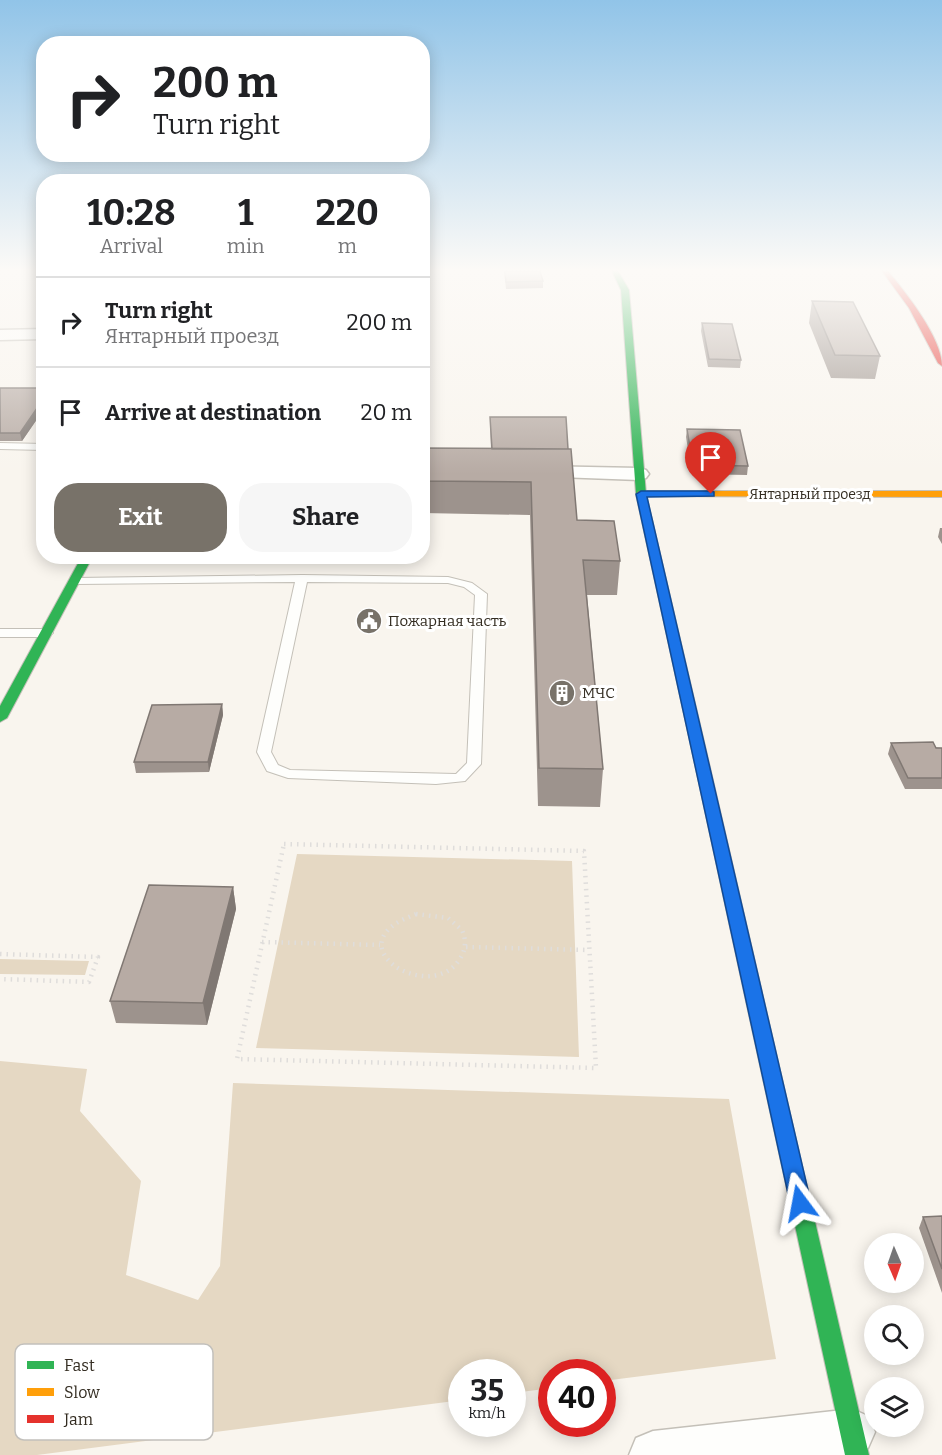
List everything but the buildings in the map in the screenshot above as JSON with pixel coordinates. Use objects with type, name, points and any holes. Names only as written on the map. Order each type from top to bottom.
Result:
[{"type":"street","points":[[629,339],[641,494],[854,1444],[653,1455]]},
{"type":"street","points":[[929,339],[942,363]]},
{"type":"street","points":[[519,472],[639,474]]},
{"type":"street","name":"Янтарный проезд","points":[[641,494],[942,494]]},
{"type":"street","points":[[0,717],[84,564]]},
{"type":"lane","points":[[0,446],[36,447]]},
{"type":"lane","points":[[76,581],[302,578],[448,580],[468,585],[481,594],[474,764],[460,778],[288,774],[272,768],[264,752],[302,578]]},
{"type":"lane","points":[[0,633],[47,633]]},
{"type":"path","points":[[284,844],[584,851],[589,950],[596,1068],[237,1059],[284,844]]},
{"type":"path","points":[[416,914],[436,914],[453,921],[464,932],[466,947],[460,960],[454,965],[430,976],[411,975],[395,969],[384,958],[380,945],[385,931],[398,920],[416,914]]},
{"type":"path","points":[[262,942],[380,945]]},
{"type":"path","points":[[466,947],[589,950]]},
{"type":"path","points":[[0,954],[98,957],[89,981],[0,980]]},
{"type":"shaded area","points":[[297,854],[572,861],[579,1057],[256,1048]]},
{"type":"shaded area","points":[[0,959],[89,961],[85,975],[0,974]]},
{"type":"shaded area","points":[[0,1061],[87,1069],[80,1111],[141,1181],[126,1275],[198,1300],[220,1266],[233,1083],[729,1099],[776,1359],[616,1379],[616,1359],[538,1359],[538,1390],[526,1391],[526,1359],[448,1359],[448,1402],[213,1432],[213,1344],[15,1344],[15,1440],[153,1440],[37,1455],[0,1455]]},
{"type":"traffic: fast","points":[[629,339],[641,494],[698,746]]},
{"type":"traffic: fast","points":[[0,718],[84,564]]},
{"type":"traffic: fast","points":[[755,1001],[857,1455]]},
{"type":"traffic: slow","points":[[641,494],[942,494]]},
{"type":"traffic: jam","points":[[929,339],[942,363]]},
{"type":"traffic: jam","points":[[698,746],[755,1001]]},
{"type":"place","name":"Пожарная часть","points":[[369,621]]},
{"type":"place","name":"МЧС","points":[[562,693]]},
{"type":"route","points":[[711,494],[641,494],[800,1203]]}]
